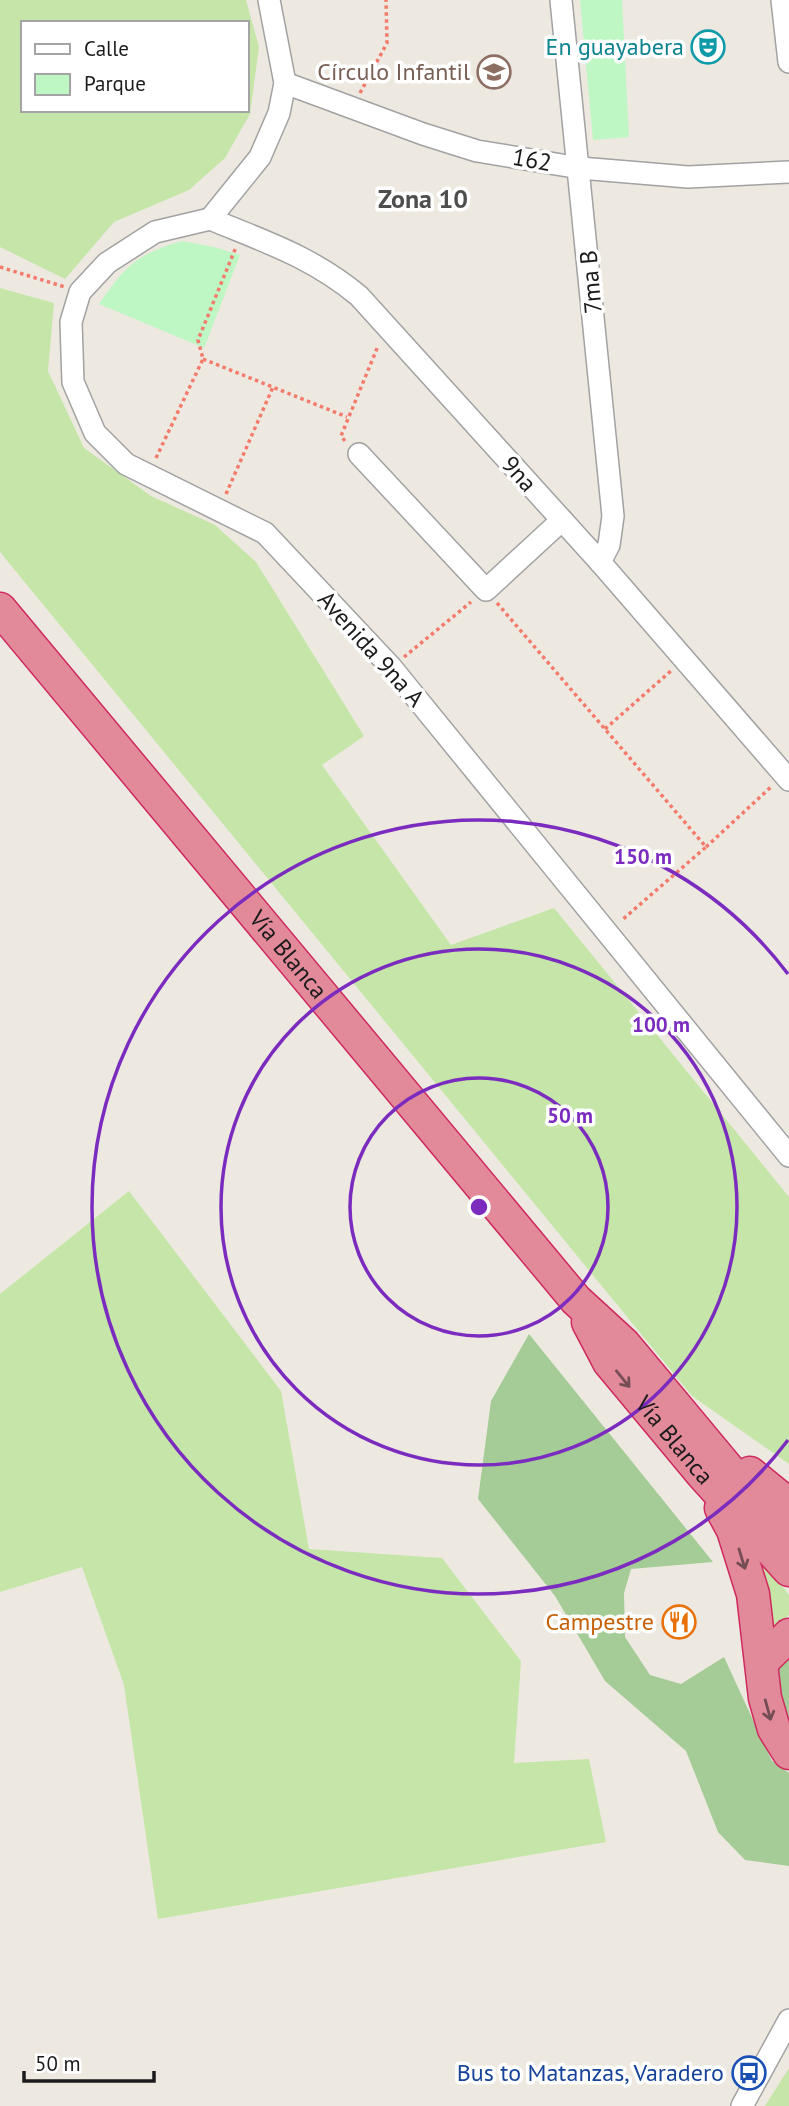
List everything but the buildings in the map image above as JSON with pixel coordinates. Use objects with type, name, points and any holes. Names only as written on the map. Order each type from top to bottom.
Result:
[{"type":"highway","name":"Vía Blanca","points":[[0,608],[576,1300],[624,1344],[789,1542]]},
{"type":"highway","name":"Vía Blanca","points":[[576,1300],[609,1362],[703,1475],[789,1570]]},
{"type":"highway","points":[[686,1421],[789,1506]]},
{"type":"highway","points":[[703,1475],[733,1530],[753,1594],[765,1699],[774,1729],[789,1753]]},
{"type":"highway","points":[[762,1662],[789,1635]]},
{"type":"street","points":[[210,219],[260,157],[279,113],[285,83],[269,0]]},
{"type":"street","name":"7ma B","points":[[561,0],[613,516],[609,545],[600,562]]},
{"type":"street","points":[[782,0],[789,62]]},
{"type":"street","name":"162","points":[[285,83],[423,134],[477,150],[580,168],[688,177],[789,172]]},
{"type":"street","name":"9na","points":[[210,219],[305,258],[339,279],[359,296],[600,562],[787,777]]},
{"type":"street","name":"Avenida 9na A","points":[[210,219],[155,232],[107,263],[80,292],[71,321],[73,382],[95,433],[126,464],[265,533],[391,667],[789,1156]]},
{"type":"street","points":[[359,454],[486,590],[562,520]]},
{"type":"street","points":[[742,2106],[789,2020]]},
{"type":"path","points":[[353,107],[387,43],[386,0]]},
{"type":"path","points":[[148,474],[203,359],[198,340],[242,232]]},
{"type":"path","points":[[0,267],[80,292]]},
{"type":"path","points":[[359,454],[341,436],[386,328]]},
{"type":"path","points":[[203,359],[347,417]]},
{"type":"path","points":[[219,510],[273,387]]},
{"type":"path","points":[[391,667],[486,590],[706,847]]},
{"type":"path","points":[[605,729],[684,659]]},
{"type":"path","points":[[607,933],[787,777]]},
{"type":"green space","points":[[0,0],[246,0],[259,47],[250,114],[225,158],[189,190],[114,222],[65,279],[0,247]]},
{"type":"green space","points":[[580,0],[622,0],[629,137],[593,140]]},
{"type":"green space","points":[[182,241],[240,255],[204,348],[99,304],[133,263],[154,251]]},
{"type":"green space","points":[[0,288],[54,303],[48,371],[84,448],[151,496],[215,525],[256,562],[364,736],[322,765],[451,945],[554,908],[789,1197],[789,1464],[692,1396],[0,552]]},
{"type":"green space","points":[[129,1191],[281,1391],[309,1549],[442,1558],[521,1661],[514,1763],[589,1759],[606,1842],[158,1919],[124,1685],[82,1567],[0,1592],[0,1294]]},
{"type":"green space","points":[[529,1334],[713,1562],[631,1569],[624,1593],[625,1637],[650,1675],[681,1684],[724,1657],[772,1761],[789,1773],[789,1866],[745,1860],[718,1832],[686,1751],[605,1681],[555,1596],[478,1499],[491,1401]]},
{"type":"green space","points":[[756,1551],[789,1595],[789,1615],[773,1630]]},
{"type":"green space","points":[[789,1652],[789,1725],[779,1696],[777,1679],[782,1661]]},
{"type":"green space","points":[[789,2068],[789,2106],[765,2106]]},
{"type":"place","name":"En guayabera","points":[[708,47]]},
{"type":"place","name":"Círculo Infantil","points":[[494,72]]},
{"type":"place","name":"Campestre","points":[[679,1622]]},
{"type":"place","name":"Bus to Matanzas, Varadero","points":[[749,2073]]},
{"type":"district","name":"Zona 10","points":[[423,199]]}]
